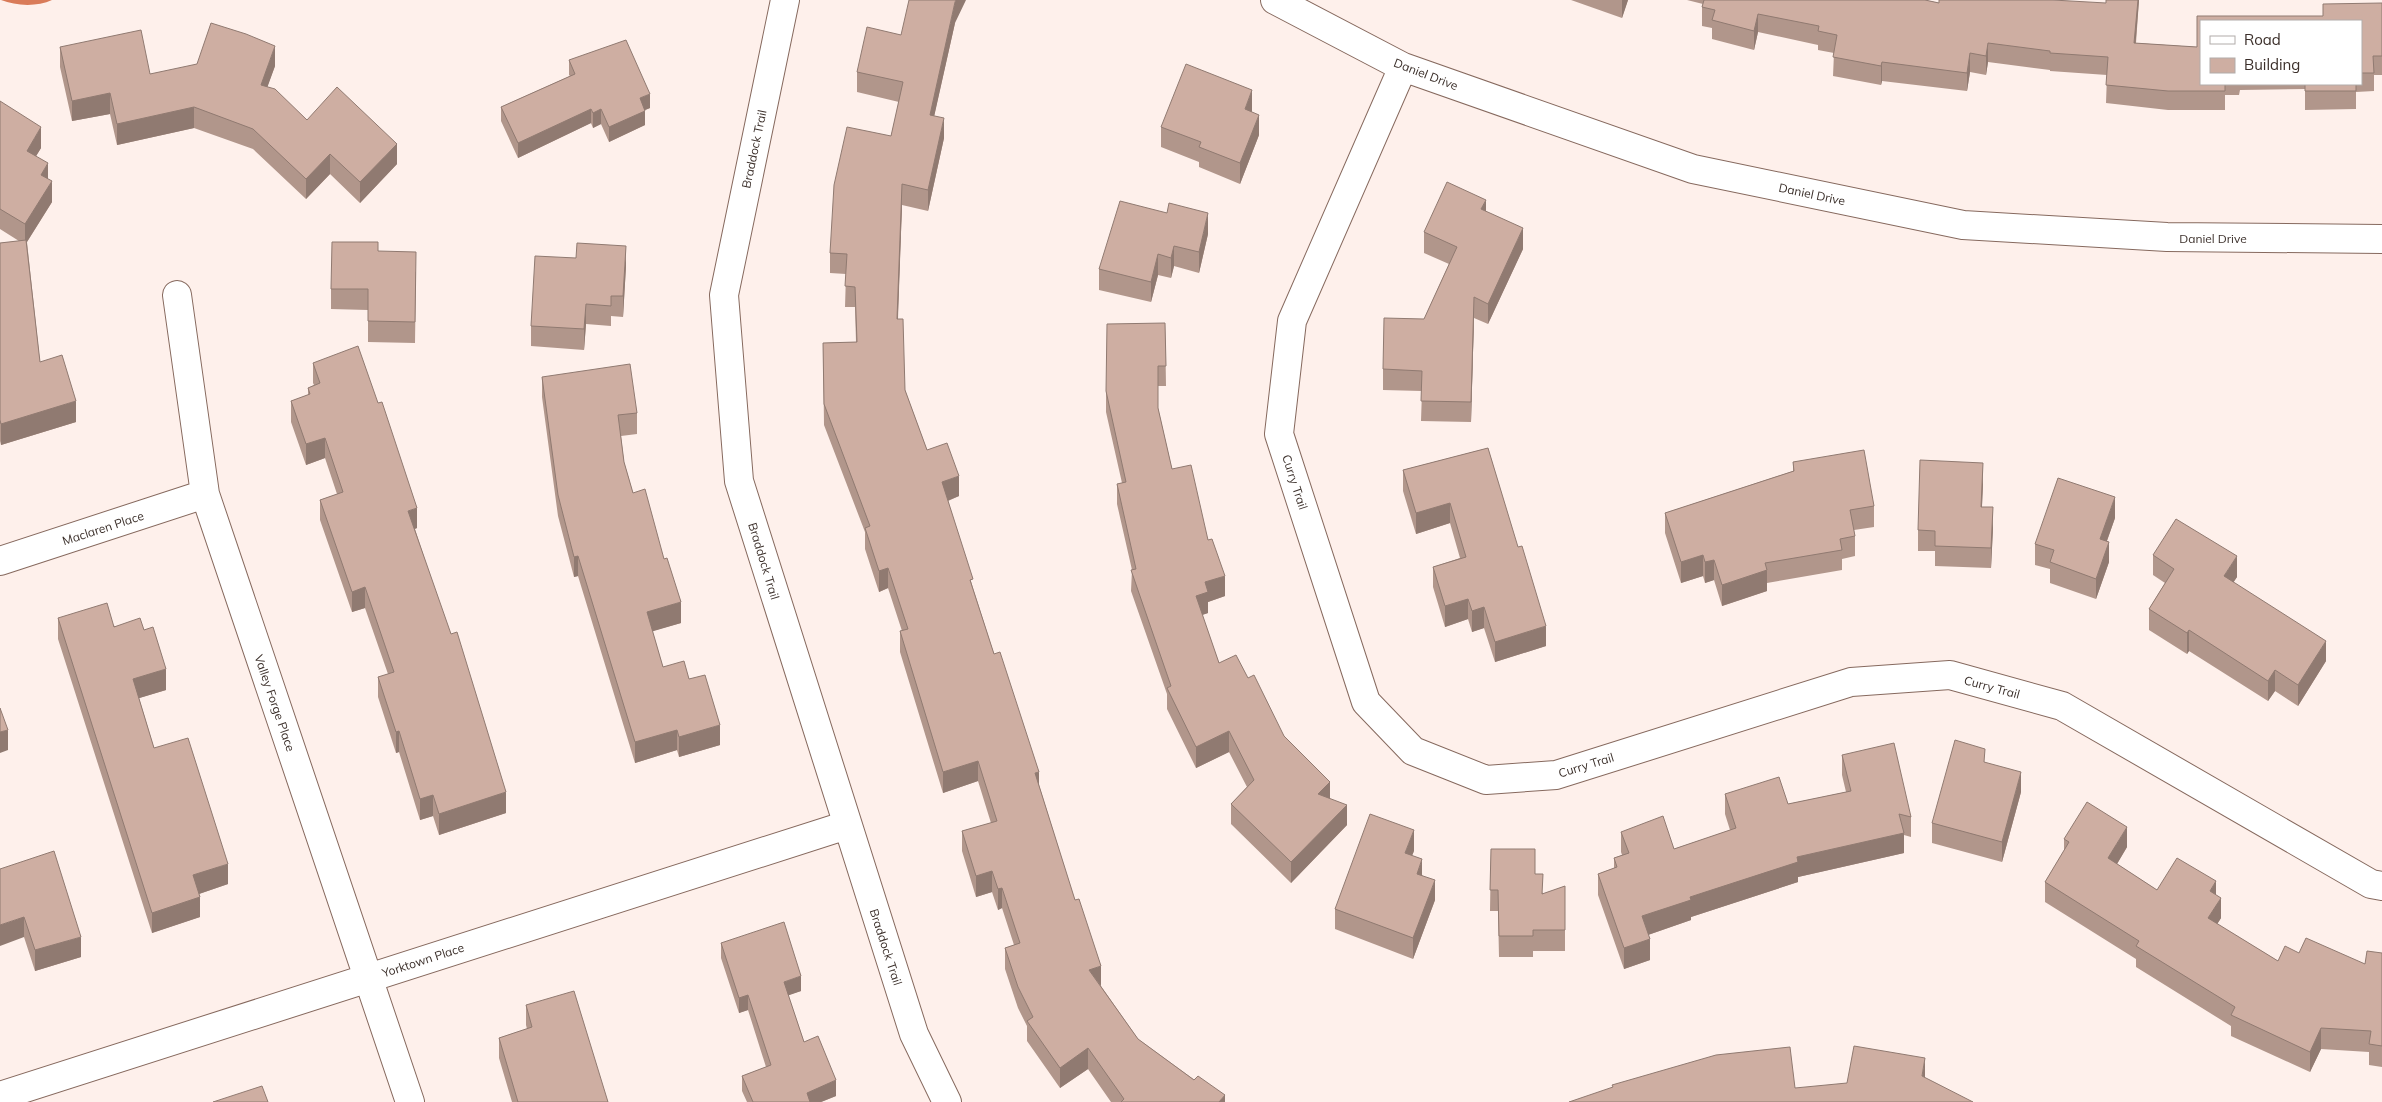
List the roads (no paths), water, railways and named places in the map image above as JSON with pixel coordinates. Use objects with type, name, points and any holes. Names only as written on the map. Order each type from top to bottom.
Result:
[{"type":"street","name":"Braddock Trail","points":[[785,0],[724,295],[739,481],[914,1034],[947,1102]]},
{"type":"street","name":"Daniel Drive","points":[[1274,0],[1403,67],[1693,169],[1963,225],[2167,237],[2382,239]]},
{"type":"street","name":"Curry Trail","points":[[1403,67],[1292,321],[1280,434],[1366,702],[1414,751],[1486,780],[1556,774],[1851,682],[1950,675],[2062,706],[2371,884],[2382,886]]},
{"type":"street","name":"Valley Forge Place","points":[[178,295],[205,494],[410,1102]]},
{"type":"street","name":"Maclaren Place","points":[[0,561],[205,494]]},
{"type":"street","name":"Yorktown Place","points":[[0,1096],[847,825]]}]
